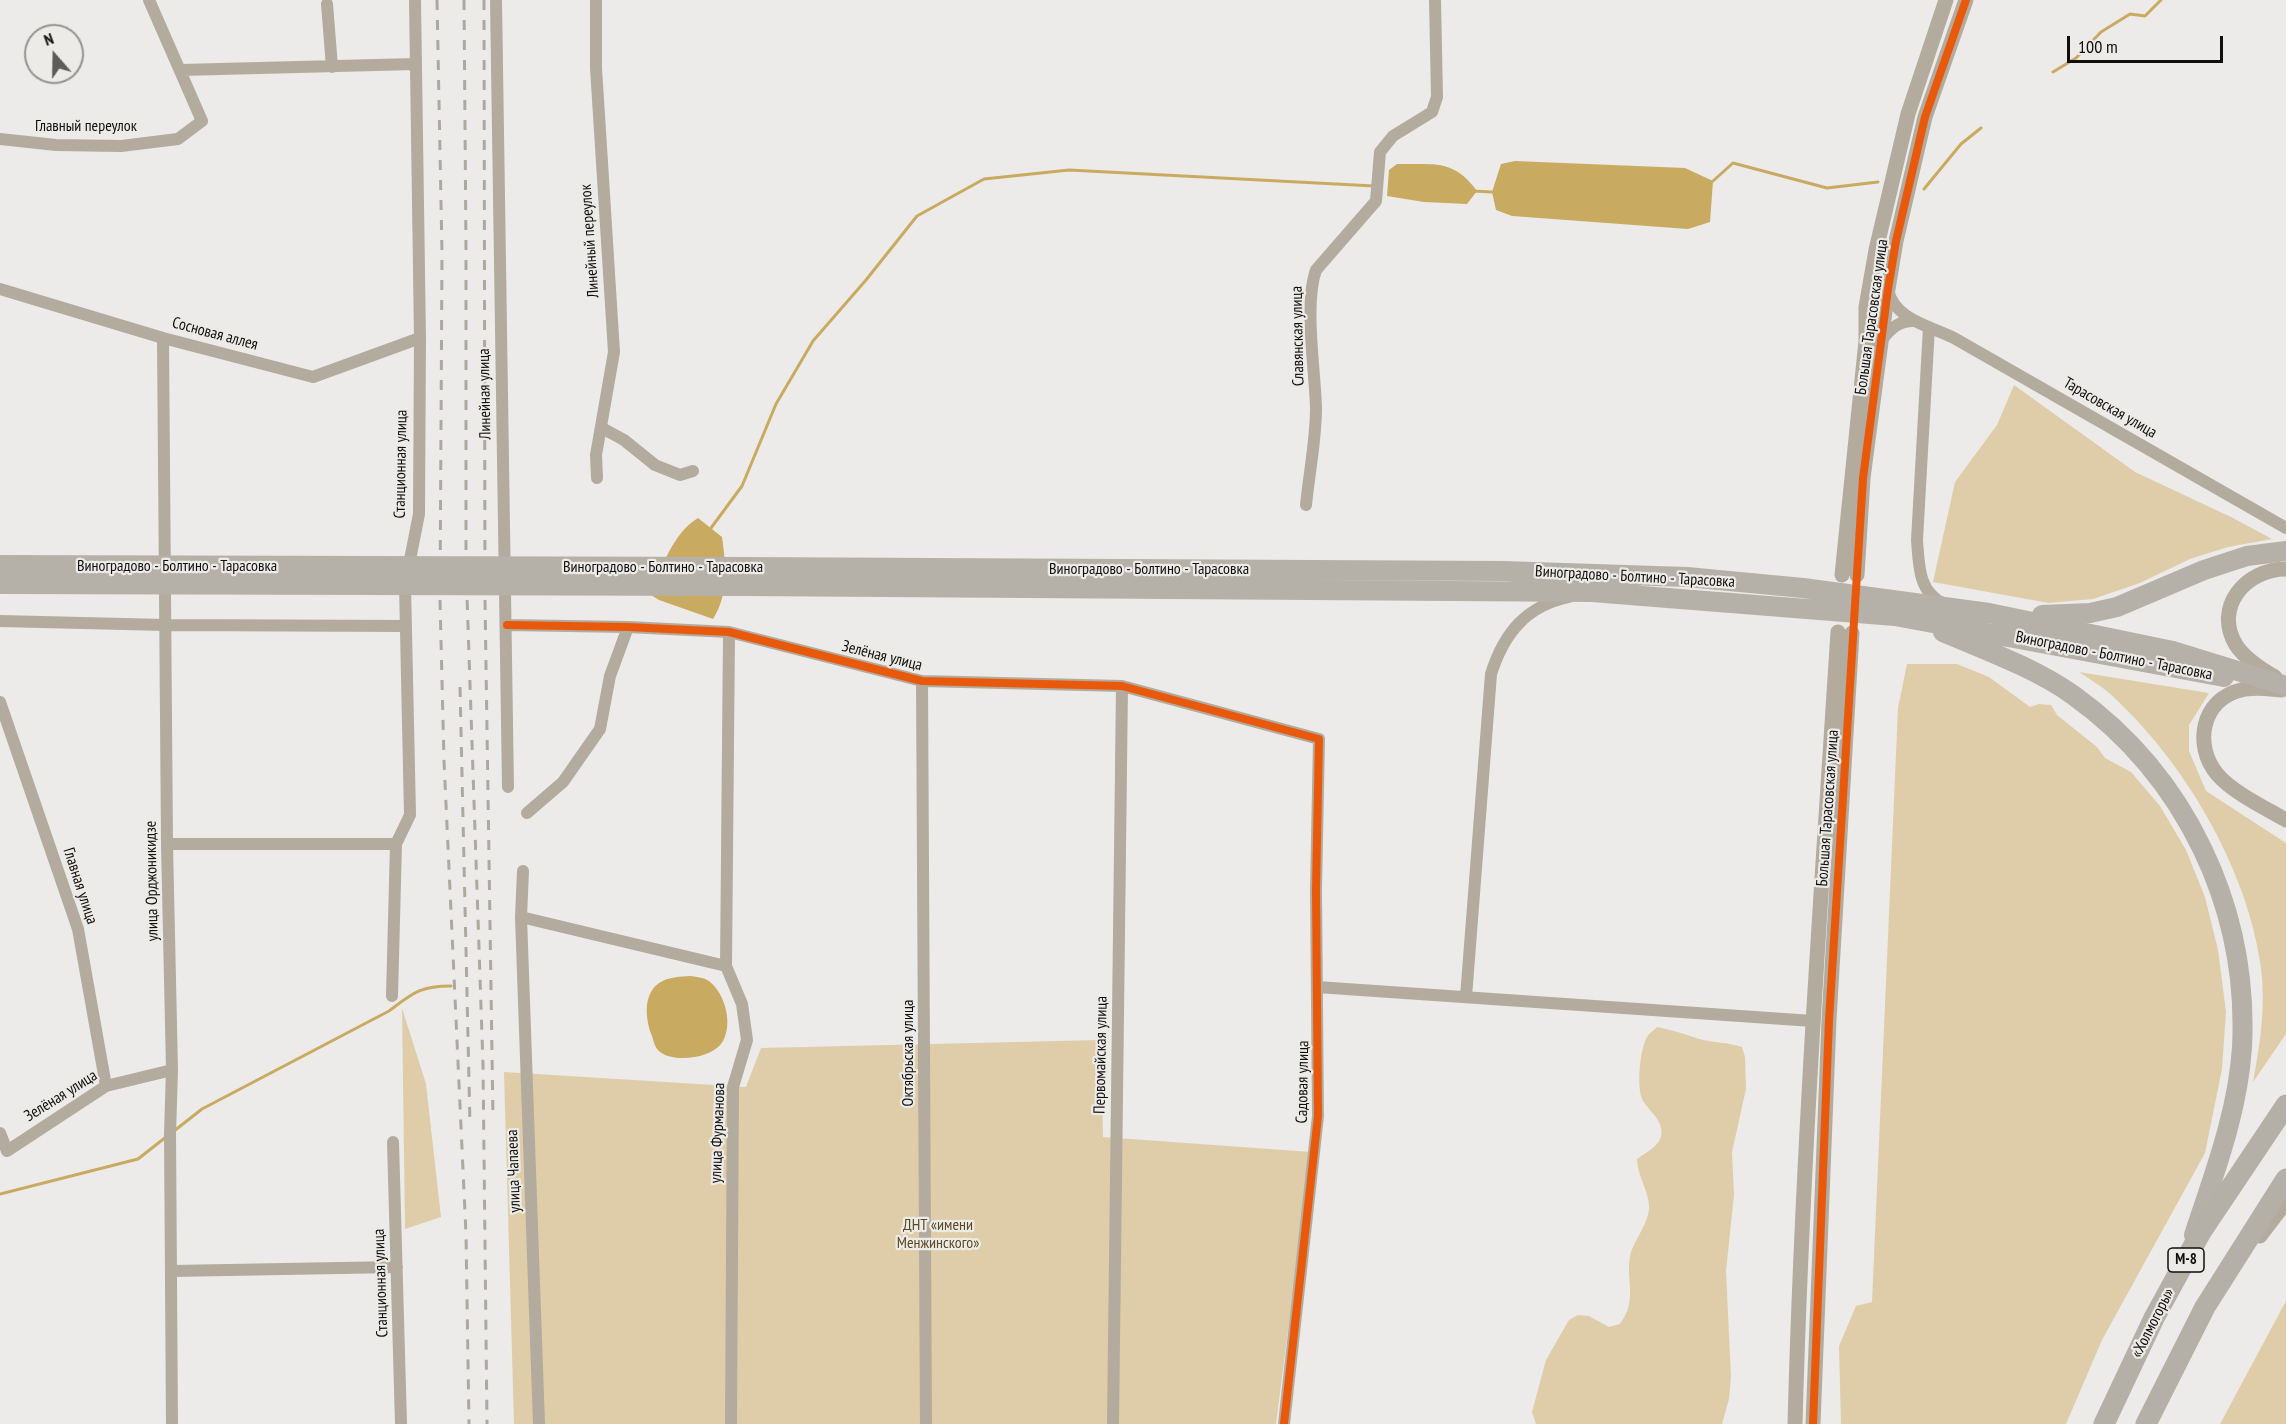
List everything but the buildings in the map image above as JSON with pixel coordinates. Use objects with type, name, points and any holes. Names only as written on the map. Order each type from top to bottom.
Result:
[{"type":"highway","name":"«Холмогоры»","points":[[2104,1424],[2154,1318],[2207,1223],[2286,1105]]},
{"type":"highway","name":"М-8","points":[[2146,1424],[2205,1307],[2286,1179]]},
{"type":"main road","points":[[1989,613],[2061,616],[2090,613],[2117,607],[2204,570],[2247,555],[2286,551]]},
{"type":"main road","name":"Виноградово - Болтино - Тарасовка","points":[[0,565],[1592,592],[1895,616],[2286,687]]},
{"type":"main road","name":"Виноградово - Болтино - Тарасовка","points":[[0,584],[1503,571],[1676,577],[1803,588],[1989,613],[2173,651],[2286,687]]},
{"type":"main road","points":[[1895,616],[1943,632],[2008,659],[2072,694],[2121,735],[2162,781],[2202,845],[2231,923],[2242,988],[2242,1048],[2234,1108],[2186,1260]]},
{"type":"street","points":[[149,0],[181,70],[415,64]]},
{"type":"street","name":"Станционная улица","points":[[392,996],[396,844],[410,815],[405,585],[418,514],[420,338],[415,0]]},
{"type":"street","name":"Линейная улица","points":[[496,0],[508,787]]},
{"type":"street","name":"Линейный переулок","points":[[596,0],[596,68],[614,352],[596,454],[597,478]]},
{"type":"street","name":"Славянская улица","points":[[1306,505],[1316,411],[1312,282],[1316,270],[1376,201],[1380,152],[1393,136],[1432,112],[1437,97],[1435,0]]},
{"type":"street","name":"Большая Тарасовская улица","points":[[1946,0],[1908,114],[1876,250],[1866,307],[1866,341],[1849,575],[1896,241],[1925,117],[1966,0]]},
{"type":"street","points":[[327,4],[332,67]]},
{"type":"street","name":"Главный переулок","points":[[0,140],[56,145],[121,146],[178,139],[202,121],[181,70]]},
{"type":"street","name":"Сосновая аллея","points":[[0,289],[163,338],[313,377],[420,338]]},
{"type":"street","name":"Тарасовская улица","points":[[1888,289],[1897,309],[1915,321],[1954,338],[2286,528]]},
{"type":"street","points":[[1882,340],[1896,325],[1909,320],[1915,321]]},
{"type":"street","points":[[1929,327],[1917,540],[1919,570],[1924,589],[1937,601],[1950,607]]},
{"type":"street","name":"улица Орджоникидзе","points":[[163,338],[172,1070],[170,1134],[172,1424]]},
{"type":"street","points":[[602,428],[624,440],[656,465],[680,475],[693,471]]},
{"type":"street","points":[[2286,569],[2263,572],[2242,586],[2233,599],[2229,624],[2232,636],[2242,653],[2286,687]]},
{"type":"street","points":[[1466,996],[1491,674],[1498,651],[1517,624],[1538,608],[1559,599],[1592,592]]},
{"type":"street","points":[[0,621],[165,625],[406,626]]},
{"type":"street","name":"Зелёная улица","points":[[507,625],[628,627],[729,633],[922,681],[1122,686],[1319,739]]},
{"type":"street","points":[[527,813],[563,782],[600,729],[610,676],[628,627]]},
{"type":"street","name":"Большая Тарасовская улица","points":[[1823,985],[1845,632]]},
{"type":"street","name":"улица Фурманова","points":[[729,633],[726,966],[742,1004],[747,1040],[733,1086],[731,1424]]},
{"type":"street","name":"Октябрьская улица","points":[[922,681],[926,1424]]},
{"type":"street","name":"Первомайская улица","points":[[1113,1424],[1122,686]]},
{"type":"street","points":[[2286,687],[2253,688],[2230,693],[2214,706],[2205,724],[2203,735],[2205,752],[2219,777],[2286,820]]},
{"type":"street","name":"Главная улица","points":[[0,702],[78,929],[106,1086]]},
{"type":"street","name":"Садовая улица","points":[[1284,1424],[1318,1116],[1316,890],[1319,739]]},
{"type":"street","points":[[168,844],[396,844]]},
{"type":"street","points":[[523,871],[521,917],[726,966]]},
{"type":"street","name":"улица Чапаева","points":[[521,917],[539,1424]]},
{"type":"street","points":[[1796,1424],[1798,1325],[1813,1021],[1823,985]]},
{"type":"street","points":[[1813,1424],[1823,985]]},
{"type":"street","points":[[1317,987],[1813,1021]]},
{"type":"street","name":"Зелёная улица","points":[[0,1133],[7,1150],[106,1086],[172,1070]]},
{"type":"street","name":"Станционная улица","points":[[393,1142],[401,1424]]},
{"type":"street","points":[[2205,1307],[2286,1202]]},
{"type":"street","points":[[171,1271],[397,1267]]},
{"type":"green space","points":[[2014,385],[2135,472],[2272,539],[2228,547],[2190,559],[2140,583],[2093,599],[2049,603],[1933,582],[1955,482],[1997,425]]},
{"type":"green space","points":[[1907,664],[1957,664],[1989,677],[2030,707],[2039,704],[2051,705],[2057,715],[2097,747],[2105,758],[2131,772],[2160,806],[2186,850],[2205,897],[2218,950],[2226,1012],[2222,1069],[2205,1153],[2102,1340],[2066,1424],[1841,1424],[1839,1346],[1856,1306],[1872,1302],[1898,708]]},
{"type":"green space","points":[[2079,672],[2209,693],[2189,725],[2189,751],[2206,791],[2286,843],[2286,1034],[2253,1082],[2262,1025],[2261,968],[2254,930],[2227,855],[2208,818],[2162,750],[2109,693]]},
{"type":"green space","points":[[402,1008],[426,1084],[441,1217],[405,1229]]},
{"type":"green space","points":[[1657,1027],[1704,1040],[1742,1047],[1745,1057],[1746,1089],[1732,1152],[1734,1195],[1726,1271],[1731,1377],[1729,1399],[1722,1424],[1536,1424],[1532,1412],[1546,1360],[1569,1320],[1578,1315],[1589,1316],[1609,1327],[1620,1324],[1629,1306],[1631,1252],[1649,1209],[1648,1196],[1637,1159],[1657,1144],[1662,1132],[1659,1122],[1643,1101],[1640,1087],[1642,1050],[1648,1036]]},
{"type":"green space","name":"ДНТ «имени Менжинского»","points":[[1101,1040],[1103,1137],[1311,1152],[1276,1424],[514,1424],[504,1072],[746,1087],[761,1048]]},
{"type":"green space","points":[[2286,1301],[2286,1424],[2220,1424]]},
{"type":"shaded area","points":[[1515,161],[1685,168],[1713,181],[1710,222],[1688,229],[1512,216],[1496,210],[1492,192],[1501,164]]},
{"type":"shaded area","points":[[1397,164],[1432,164],[1451,168],[1468,180],[1477,191],[1467,204],[1424,202],[1387,196],[1389,170]]},
{"type":"shaded area","points":[[698,518],[722,537],[724,589],[722,600],[713,619],[651,595],[663,563],[675,542],[689,524]]},
{"type":"shaded area","points":[[691,976],[709,981],[720,994],[726,1011],[727,1029],[721,1044],[708,1053],[689,1058],[671,1057],[663,1054],[654,1043],[647,1017],[649,996],[662,981]]},
{"type":"waterway","points":[[2053,72],[2076,58],[2101,32],[2130,14],[2145,16],[2161,0]]},
{"type":"waterway","points":[[1924,189],[1961,144],[1981,128]]},
{"type":"waterway","points":[[1713,181],[1733,163],[1827,188],[1878,182]]},
{"type":"waterway","points":[[711,528],[742,486],[776,404],[813,341],[917,216],[984,179],[1069,170],[1374,186]]},
{"type":"waterway","points":[[1473,191],[1492,192]]},
{"type":"waterway","points":[[174,1131],[202,1109],[389,1011],[417,992],[432,987],[451,986]]},
{"type":"waterway","points":[[0,1194],[138,1159],[166,1137]]},
{"type":"railway","points":[[437,0],[442,253],[440,600],[444,761],[466,1234],[469,1424]]},
{"type":"railway","points":[[464,0],[466,567],[483,1065],[487,1424]]},
{"type":"railway","points":[[484,0],[485,600],[493,1118]]},
{"type":"railway","points":[[460,687],[470,1125]]},
{"type":"cycle path","points":[[1813,1424],[1829,1020],[1863,478],[1896,241],[1925,117],[1966,0]]},
{"type":"cycle path","points":[[507,625],[628,627],[729,632],[922,681],[1122,686],[1319,739],[1316,890],[1318,1116],[1284,1424]]}]
